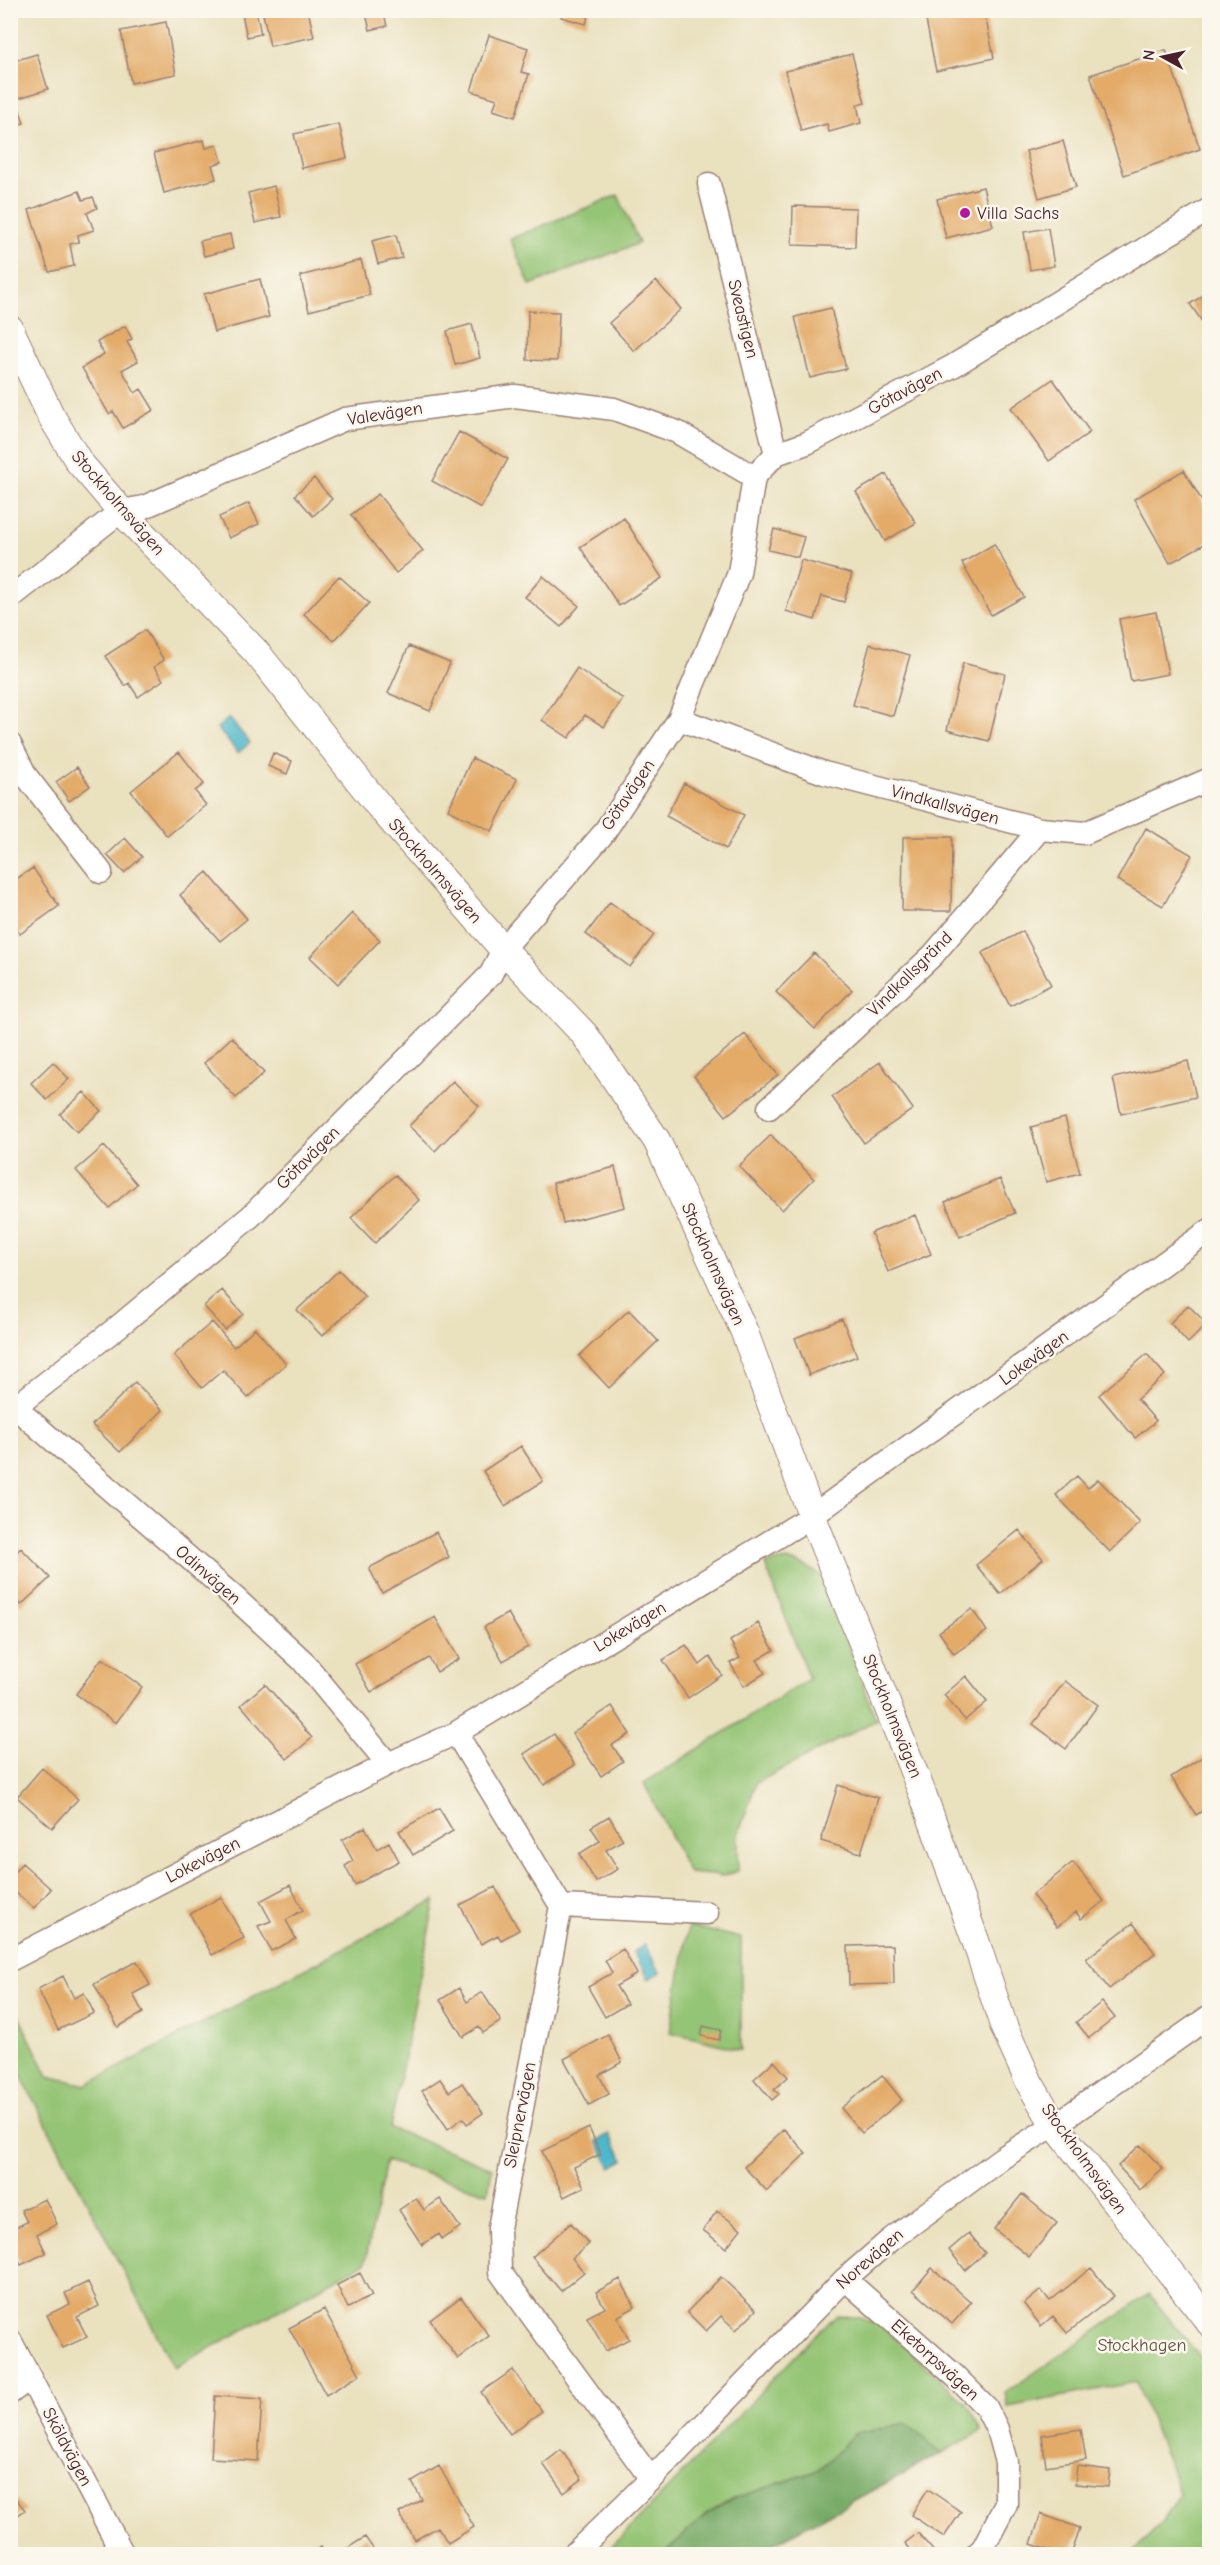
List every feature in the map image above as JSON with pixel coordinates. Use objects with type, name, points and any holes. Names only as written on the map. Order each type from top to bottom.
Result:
[{"type":"street","name":"Sveastigen","points":[[709,184],[776,454]]},
{"type":"street","name":"Götavägen","points":[[12,1407],[119,1326],[251,1216],[492,974],[502,949],[603,834],[679,719],[739,573],[754,477],[776,454],[807,443],[953,366],[1209,209]]},
{"type":"street","name":"Stockholmsvägen","points":[[10,329],[50,414],[73,453],[121,511],[257,653],[379,806],[502,949],[585,1035],[657,1141],[744,1331],[812,1516],[923,1795],[1004,2027],[1030,2084],[1054,2124],[1209,2323]]},
{"type":"street","name":"Valevägen","points":[[10,598],[121,511],[144,507],[345,419],[514,396],[614,409],[677,432],[754,477]]},
{"type":"street","name":"Vindkallsvägen","points":[[679,719],[824,773],[1040,829],[1085,833],[1209,779]]},
{"type":"street","points":[[10,744],[26,776],[101,872]]},
{"type":"street","name":"Vindkallsgränd","points":[[769,1108],[933,955],[1040,829]]},
{"type":"street","name":"Lokevägen","points":[[10,1960],[388,1764],[456,1733],[812,1516],[1209,1230]]},
{"type":"street","name":"Odinvägen","points":[[12,1407],[234,1597],[302,1660],[388,1764]]},
{"type":"street","points":[[456,1733],[561,1906],[707,1913]]},
{"type":"street","name":"Sleipnervägen","points":[[561,1906],[499,2228],[500,2272],[651,2479]]},
{"type":"street","name":"Norevägen","points":[[574,2554],[651,2479],[845,2279],[899,2233],[1002,2158],[1209,2016]]},
{"type":"street","name":"Eketorpsvägen","points":[[845,2279],[955,2376],[986,2407],[997,2430],[1006,2462],[1006,2504],[983,2548],[977,2554]]},
{"type":"street","name":"Sköldvägen","points":[[10,2340],[123,2554]]},
{"type":"street","points":[[10,2393],[30,2378]]},
{"type":"green space","points":[[618,195],[639,243],[530,285],[510,239]]},
{"type":"green space","points":[[787,1560],[806,1566],[824,1578],[876,1720],[756,1783],[738,1835],[738,1871],[723,1876],[689,1873],[644,1783],[809,1679],[765,1564]]},
{"type":"green space","points":[[435,1900],[390,2128],[492,2168],[488,2193],[386,2161],[365,2263],[174,2368],[11,2057],[11,2000],[48,2076],[86,2085]]},
{"type":"green space","points":[[688,1926],[741,1938],[741,2050],[670,2032]]},
{"type":"green space","name":"Stockhagen","points":[[1149,2294],[1209,2368],[1209,2554],[1130,2554],[1163,2521],[1180,2493],[1136,2382],[1008,2407],[1005,2393]]},
{"type":"green space","points":[[839,2316],[857,2317],[880,2325],[968,2404],[982,2431],[942,2453],[906,2424],[855,2433],[819,2470],[733,2499],[707,2514],[663,2554],[605,2554],[823,2327]]},
{"type":"green space","points":[[906,2423],[942,2453],[754,2554],[663,2554],[707,2514],[733,2499],[819,2470],[855,2433]]},
{"type":"water","points":[[229,718],[250,743],[238,753],[217,728]]},
{"type":"water","points":[[645,1945],[660,1972],[649,1979],[633,1952]]},
{"type":"water","points":[[609,2134],[624,2160],[611,2167],[597,2141]]},
{"type":"building","points":[[241,10],[256,10],[261,34],[247,37]]},
{"type":"building","points":[[279,10],[308,10],[314,37],[270,46],[263,14]]},
{"type":"building","points":[[365,10],[383,10],[387,26],[370,30]]},
{"type":"building","points":[[562,10],[590,10],[586,24],[561,17]]},
{"type":"building","points":[[924,10],[984,10],[994,58],[936,71]]},
{"type":"building","points":[[166,22],[176,74],[131,83],[121,31]]},
{"type":"building","points":[[489,35],[528,48],[521,72],[529,74],[515,117],[493,110],[497,99],[471,91]]},
{"type":"building","points":[[1166,50],[1200,149],[1124,175],[1090,75]]},
{"type":"building","points":[[37,54],[48,89],[16,99],[24,123],[10,127],[10,62]]},
{"type":"building","points":[[852,54],[865,103],[857,105],[861,123],[829,132],[827,124],[801,131],[785,71]]},
{"type":"building","points":[[339,124],[347,158],[302,168],[294,134]]},
{"type":"building","points":[[204,140],[206,148],[217,145],[222,162],[212,165],[216,179],[164,193],[154,153]]},
{"type":"building","points":[[1063,141],[1076,187],[1039,198],[1026,151]]},
{"type":"building","points":[[274,186],[281,217],[255,223],[248,193]]},
{"type":"building","name":"Villa Sachs","points":[[983,187],[993,226],[946,238],[937,199]]},
{"type":"building","points":[[79,191],[83,200],[93,197],[97,208],[87,213],[94,230],[78,235],[79,242],[70,244],[74,266],[49,272],[29,210]]},
{"type":"building","points":[[793,206],[856,208],[855,247],[792,245]]},
{"type":"building","points":[[1048,228],[1054,266],[1030,270],[1024,232]]},
{"type":"building","points":[[230,234],[233,249],[204,256],[200,241]]},
{"type":"building","points":[[396,235],[402,258],[378,264],[372,241]]},
{"type":"building","points":[[361,260],[370,295],[309,311],[300,276]]},
{"type":"building","points":[[260,279],[269,317],[214,332],[204,294]]},
{"type":"building","points":[[656,281],[681,309],[634,351],[609,323]]},
{"type":"building","points":[[1210,291],[1210,333],[1190,304]]},
{"type":"building","points":[[831,308],[846,369],[810,378],[795,317]]},
{"type":"building","points":[[528,311],[559,312],[557,361],[527,360]]},
{"type":"building","points":[[472,324],[480,358],[455,365],[447,331]]},
{"type":"building","points":[[125,326],[132,339],[127,342],[138,361],[122,370],[135,393],[141,389],[154,410],[123,428],[113,411],[109,414],[82,368],[104,354],[97,342]]},
{"type":"building","points":[[1053,379],[1090,432],[1049,461],[1011,408]]},
{"type":"building","points":[[459,432],[508,459],[481,508],[432,481]]},
{"type":"building","points":[[1184,470],[1210,515],[1210,541],[1170,563],[1134,499]]},
{"type":"building","points":[[886,474],[916,523],[885,541],[856,492]]},
{"type":"building","points":[[314,478],[332,499],[313,516],[295,495]]},
{"type":"building","points":[[378,494],[423,551],[396,573],[351,515]]},
{"type":"building","points":[[249,503],[259,524],[229,538],[219,517]]},
{"type":"building","points":[[624,518],[662,578],[619,606],[580,547]]},
{"type":"building","points":[[774,529],[804,537],[798,557],[768,550]]},
{"type":"building","points":[[994,544],[1024,597],[991,615],[962,563]]},
{"type":"building","points":[[801,560],[852,574],[844,602],[822,596],[815,620],[786,611]]},
{"type":"building","points":[[339,576],[369,603],[334,641],[304,614]]},
{"type":"building","points":[[543,576],[579,606],[561,627],[525,597]]},
{"type":"building","points":[[1156,612],[1168,674],[1131,681],[1119,619]]},
{"type":"building","points":[[145,630],[164,660],[154,667],[163,680],[138,697],[129,683],[125,686],[105,656]]},
{"type":"building","points":[[870,644],[910,655],[893,716],[853,705]]},
{"type":"building","points":[[409,646],[450,663],[430,711],[388,693]]},
{"type":"building","points":[[963,663],[1005,674],[989,741],[947,730]]},
{"type":"building","points":[[577,668],[623,699],[604,727],[585,715],[569,738],[542,720]]},
{"type":"building","points":[[179,752],[204,784],[195,791],[206,805],[167,836],[131,791]]},
{"type":"building","points":[[273,753],[292,761],[287,774],[268,766]]},
{"type":"building","points":[[472,758],[517,779],[492,831],[448,810]]},
{"type":"building","points":[[77,767],[90,786],[69,801],[56,782]]},
{"type":"building","points":[[684,783],[744,815],[726,849],[666,816]]},
{"type":"building","points":[[1146,828],[1192,855],[1163,906],[1117,880]]},
{"type":"building","points":[[903,837],[952,837],[951,911],[902,911]]},
{"type":"building","points":[[125,838],[142,857],[124,873],[107,855]]},
{"type":"building","points":[[33,868],[59,906],[20,934],[10,922],[10,883]]},
{"type":"building","points":[[207,872],[247,919],[220,941],[180,895]]},
{"type":"building","points":[[610,902],[654,935],[630,967],[586,934]]},
{"type":"building","points":[[352,913],[380,940],[338,984],[310,957]]},
{"type":"building","points":[[1023,931],[1051,985],[1010,1006],[982,953]]},
{"type":"building","points":[[814,953],[852,990],[815,1029],[776,992]]},
{"type":"building","points":[[745,1034],[778,1075],[726,1116],[694,1076]]},
{"type":"building","points":[[232,1037],[264,1073],[236,1098],[204,1063]]},
{"type":"building","points":[[1188,1061],[1196,1097],[1121,1114],[1113,1078]]},
{"type":"building","points":[[53,1062],[69,1079],[47,1100],[31,1083]]},
{"type":"building","points":[[880,1062],[913,1109],[864,1143],[832,1097]]},
{"type":"building","points":[[453,1081],[479,1106],[435,1151],[409,1126]]},
{"type":"building","points":[[84,1092],[101,1111],[77,1132],[60,1114]]},
{"type":"building","points":[[1065,1118],[1080,1173],[1046,1182],[1031,1127]]},
{"type":"building","points":[[771,1135],[814,1179],[782,1210],[739,1166]]},
{"type":"building","points":[[104,1146],[137,1184],[109,1208],[76,1170]]},
{"type":"building","points":[[615,1167],[625,1207],[563,1223],[553,1183]]},
{"type":"building","points":[[395,1175],[419,1200],[375,1243],[351,1218]]},
{"type":"building","points":[[1000,1179],[1015,1213],[960,1237],[945,1202]]},
{"type":"building","points":[[915,1215],[931,1254],[888,1272],[871,1233]]},
{"type":"building","points":[[339,1270],[365,1297],[322,1336],[297,1310]]},
{"type":"building","points":[[222,1290],[243,1314],[225,1330],[204,1306]]},
{"type":"building","points":[[1188,1305],[1207,1324],[1188,1343],[1170,1323]]},
{"type":"building","points":[[629,1310],[658,1341],[609,1388],[579,1356]]},
{"type":"building","points":[[842,1319],[857,1356],[809,1375],[795,1338]]},
{"type":"building","points":[[212,1322],[234,1347],[255,1328],[286,1364],[248,1398],[223,1370],[202,1388],[174,1355]]},
{"type":"building","points":[[1147,1354],[1165,1375],[1137,1399],[1156,1421],[1135,1438],[1099,1395]]},
{"type":"building","points":[[135,1382],[163,1410],[120,1452],[92,1425]]},
{"type":"building","points":[[521,1446],[543,1481],[505,1506],[483,1471]]},
{"type":"building","points":[[1077,1476],[1088,1488],[1098,1479],[1140,1523],[1110,1552],[1056,1495]]},
{"type":"building","points":[[1019,1530],[1043,1559],[1000,1594],[976,1565]]},
{"type":"building","points":[[436,1532],[449,1557],[382,1593],[369,1568]]},
{"type":"building","points":[[21,1548],[50,1578],[21,1605],[10,1594],[10,1558]]},
{"type":"building","points":[[972,1609],[987,1631],[954,1654],[939,1632]]},
{"type":"building","points":[[508,1613],[528,1647],[503,1661],[484,1627]]},
{"type":"building","points":[[435,1617],[459,1659],[437,1672],[429,1658],[371,1692],[355,1664]]},
{"type":"building","points":[[758,1623],[774,1650],[757,1660],[765,1673],[744,1686],[730,1663],[740,1658],[730,1641]]},
{"type":"building","points":[[686,1645],[700,1665],[710,1657],[722,1675],[688,1698],[663,1660]]},
{"type":"building","points":[[102,1658],[142,1687],[116,1723],[76,1694]]},
{"type":"building","points":[[966,1676],[987,1702],[965,1720],[944,1695]]},
{"type":"building","points":[[1065,1681],[1098,1705],[1066,1749],[1033,1724]]},
{"type":"building","points":[[265,1684],[312,1738],[287,1759],[241,1705]]},
{"type":"building","points":[[612,1706],[630,1734],[612,1745],[623,1761],[601,1776],[572,1733]]},
{"type":"building","points":[[554,1734],[575,1765],[544,1785],[524,1754]]},
{"type":"building","points":[[1210,1752],[1210,1806],[1196,1815],[1171,1777]]},
{"type":"building","points":[[42,1768],[78,1799],[52,1828],[17,1797]]},
{"type":"building","points":[[838,1785],[878,1798],[861,1853],[821,1841]]},
{"type":"building","points":[[439,1808],[453,1831],[413,1855],[399,1831]]},
{"type":"building","points":[[609,1816],[623,1840],[606,1850],[618,1869],[596,1882],[579,1854],[600,1841],[591,1827]]},
{"type":"building","points":[[365,1827],[377,1849],[389,1842],[399,1861],[355,1885],[345,1866],[353,1861],[342,1840]]},
{"type":"building","points":[[1073,1862],[1104,1901],[1081,1919],[1076,1912],[1057,1927],[1032,1895]]},
{"type":"building","points":[[22,1863],[51,1889],[34,1908],[10,1888],[10,1877]]},
{"type":"building","points":[[290,1885],[303,1910],[286,1920],[296,1939],[271,1951],[258,1926],[271,1921],[260,1901]]},
{"type":"building","points":[[495,1887],[519,1930],[501,1940],[498,1935],[481,1944],[460,1905]]},
{"type":"building","points":[[221,1897],[244,1938],[212,1955],[190,1914]]},
{"type":"building","points":[[1133,1923],[1155,1953],[1109,1989],[1086,1959]]},
{"type":"building","points":[[893,1945],[894,1984],[849,1985],[848,1946]]},
{"type":"building","points":[[623,1949],[637,1974],[616,1986],[627,2004],[605,2017],[588,1987],[612,1973],[605,1960]]},
{"type":"building","points":[[137,1961],[150,1985],[133,1994],[143,2013],[118,2027],[94,1984]]},
{"type":"building","points":[[63,1976],[74,1998],[84,1993],[94,2013],[58,2030],[38,1989]]},
{"type":"building","points":[[459,1988],[467,2002],[482,1992],[501,2021],[483,2033],[479,2027],[463,2037],[440,2000]]},
{"type":"building","points":[[1102,2002],[1115,2018],[1089,2038],[1076,2022]]},
{"type":"building","points":[[703,2026],[721,2030],[719,2040],[701,2036]]},
{"type":"building","points":[[608,2035],[622,2062],[599,2075],[609,2094],[589,2105],[564,2059]]},
{"type":"building","points":[[774,2061],[788,2077],[774,2090],[779,2094],[772,2100],[754,2079]]},
{"type":"building","points":[[882,2075],[902,2100],[862,2133],[841,2108]]},
{"type":"building","points":[[440,2079],[449,2092],[462,2083],[483,2113],[467,2124],[463,2118],[448,2129],[422,2091]]},
{"type":"building","points":[[589,2128],[601,2154],[574,2167],[584,2187],[564,2197],[542,2151]]},
{"type":"building","points":[[784,2129],[806,2153],[767,2191],[744,2167]]},
{"type":"building","points":[[1140,2145],[1163,2169],[1140,2190],[1118,2166]]},
{"type":"building","points":[[1022,2194],[1057,2223],[1029,2257],[994,2229]]},
{"type":"building","points":[[416,2198],[424,2210],[440,2199],[460,2227],[442,2239],[439,2234],[422,2245],[399,2210]]},
{"type":"building","points":[[45,2199],[57,2224],[37,2234],[46,2253],[21,2265],[10,2244],[10,2230],[27,2222],[21,2210]]},
{"type":"building","points":[[717,2211],[741,2229],[726,2248],[703,2230]]},
{"type":"building","points":[[571,2223],[589,2244],[572,2258],[584,2272],[561,2291],[532,2257]]},
{"type":"building","points":[[969,2233],[985,2253],[965,2270],[949,2250]]},
{"type":"building","points":[[932,2268],[971,2302],[952,2324],[913,2290]]},
{"type":"building","points":[[1091,2268],[1114,2296],[1067,2333],[1053,2316],[1041,2326],[1024,2304],[1041,2290],[1050,2301]]},
{"type":"building","points":[[360,2273],[372,2296],[348,2308],[337,2285]]},
{"type":"building","points":[[721,2277],[756,2310],[736,2330],[721,2316],[706,2331],[687,2312]]},
{"type":"building","points":[[620,2279],[635,2307],[617,2317],[629,2339],[606,2351],[587,2317],[605,2308],[596,2292]]},
{"type":"building","points":[[88,2282],[99,2306],[77,2317],[87,2337],[63,2348],[47,2315],[70,2304],[65,2293]]},
{"type":"building","points":[[461,2297],[489,2336],[458,2359],[430,2320]]},
{"type":"building","points":[[324,2309],[360,2375],[326,2395],[289,2328]]},
{"type":"building","points":[[513,2370],[542,2411],[510,2434],[481,2392]]},
{"type":"building","points":[[215,2396],[262,2399],[258,2461],[211,2458]]},
{"type":"building","points":[[1081,2429],[1086,2460],[1046,2466],[1042,2435]]},
{"type":"building","points":[[561,2450],[582,2479],[564,2493],[543,2464]]},
{"type":"building","points":[[439,2466],[474,2527],[448,2543],[438,2527],[415,2540],[399,2513],[422,2500],[412,2482]]},
{"type":"building","points":[[1077,2466],[1110,2470],[1108,2487],[1075,2484]]},
{"type":"building","points":[[928,2489],[961,2512],[944,2537],[911,2515]]},
{"type":"building","points":[[10,2491],[25,2510],[10,2521]]},
{"type":"building","points":[[1041,2514],[1080,2528],[1071,2554],[1059,2554],[1031,2544]]},
{"type":"building","points":[[918,2533],[936,2554],[915,2554],[905,2543]]},
{"type":"building","points":[[365,2537],[377,2554],[338,2554]]},
{"type":"building","points":[[321,2547],[326,2554],[309,2554]]},
{"type":"place","name":"Villa Sachs","points":[[965,213]]}]
